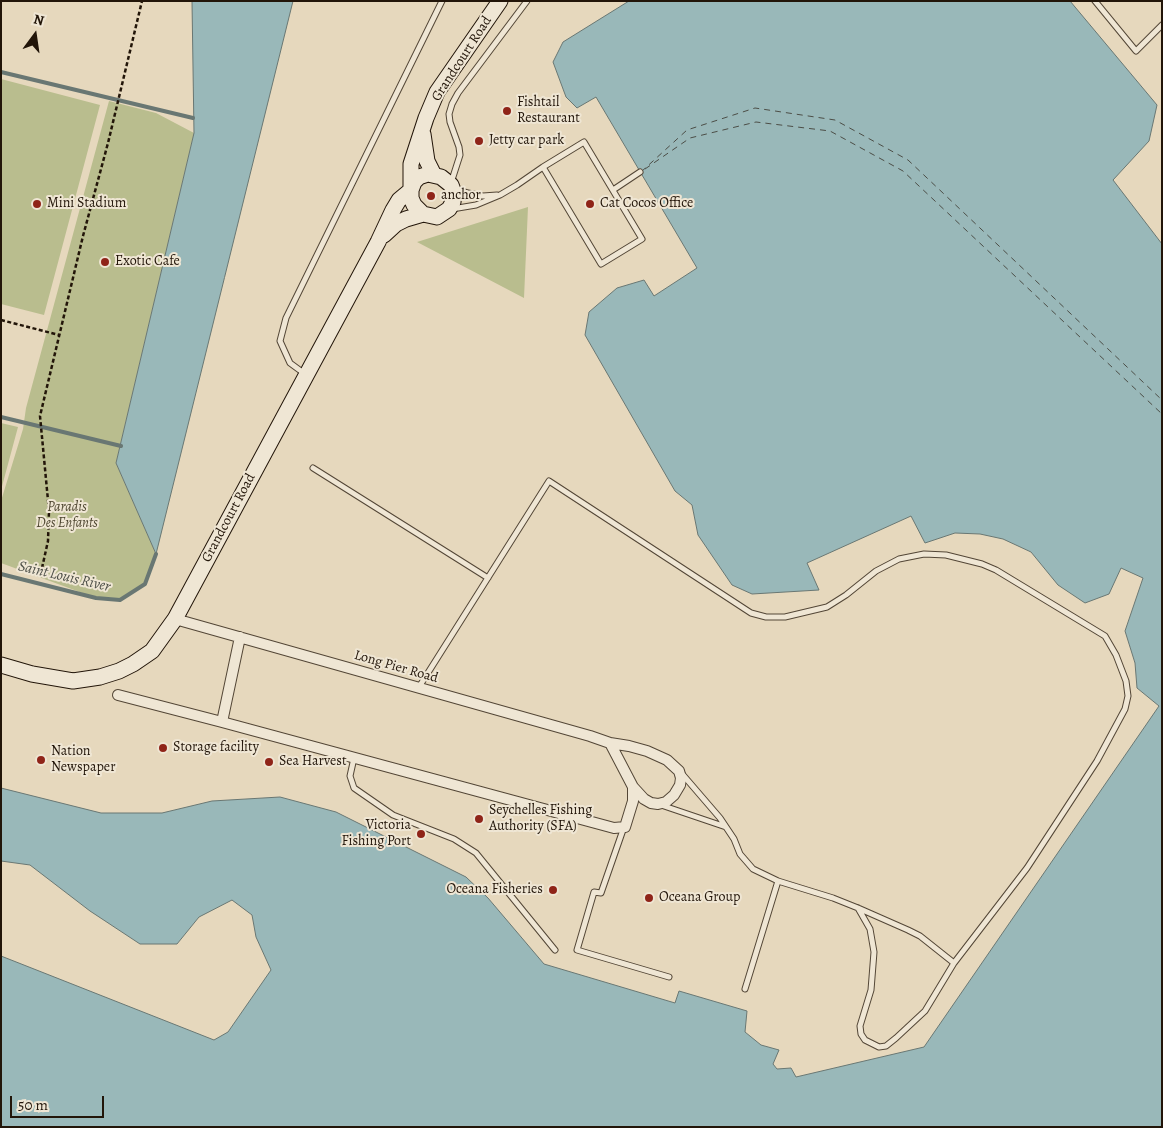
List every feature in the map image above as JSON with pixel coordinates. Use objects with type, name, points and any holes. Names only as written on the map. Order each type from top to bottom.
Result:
[{"type":"street","points":[[483,26],[492,1]]},
{"type":"street","name":"Grandcourt Road","points":[[426,118],[438,92],[500,1]]},
{"type":"street","points":[[378,242],[396,224],[415,215],[423,214],[437,217],[449,210],[453,202],[454,193],[444,176],[427,161],[423,142],[426,118]]},
{"type":"street","points":[[423,214],[414,205],[410,190],[411,164],[426,118]]},
{"type":"street","points":[[378,242],[396,205],[410,190],[414,182],[428,174],[444,176]]},
{"type":"street","name":"Grandcourt Road","points":[[1,665],[32,674],[72,681],[100,677],[119,671],[152,651],[175,619],[378,242]]},
{"type":"street","name":"Long Pier Road","points":[[175,619],[590,736],[610,744],[629,746],[659,755],[674,764],[679,771]]},
{"type":"street","points":[[222,722],[240,637]]},
{"type":"street","points":[[118,695],[354,757],[602,826],[624,827],[633,801],[633,787]]},
{"type":"street","points":[[610,744],[633,787],[644,799],[651,803],[666,802],[674,795],[680,785],[679,771]]},
{"type":"lane","points":[[306,375],[290,363],[280,341],[286,318],[442,1]]},
{"type":"lane","points":[[444,176],[456,165],[460,155],[460,147],[450,122],[449,114],[452,104],[458,93],[527,1]]},
{"type":"lane","points":[[1096,1],[1136,51],[1162,25]]},
{"type":"lane","points":[[449,210],[476,205],[500,195],[543,167],[584,142],[642,240],[601,264],[543,167]]},
{"type":"lane","points":[[444,176],[456,165]]},
{"type":"lane","points":[[613,190],[640,172]]},
{"type":"lane","points":[[444,176],[468,193],[482,196],[500,195]]},
{"type":"lane","points":[[313,468],[488,578]]},
{"type":"lane","points":[[419,688],[549,481],[751,612],[766,617],[785,617],[827,607],[846,595],[876,571],[898,559],[924,554],[946,555],[982,564],[996,570],[1105,636],[1112,644],[1126,681],[1128,696],[1125,710],[1097,760],[1027,868],[954,963],[925,1011],[909,1028],[886,1046],[878,1047],[871,1044],[861,1034],[860,1026],[871,990],[874,952],[870,929],[858,908]]},
{"type":"lane","points":[[354,757],[350,776],[354,788],[394,815],[454,840],[476,853],[555,950]]},
{"type":"lane","points":[[679,771],[710,805],[746,862],[753,869],[778,881],[858,908],[920,936],[954,963]]},
{"type":"lane","points":[[658,804],[726,828]]},
{"type":"lane","points":[[624,827],[601,894],[594,892],[577,950],[669,977]]},
{"type":"lane","points":[[745,990],[778,881]]},
{"type":"path","points":[[42,568],[48,541],[48,510],[40,416],[142,1]]},
{"type":"path","points":[[1,320],[59,335]]},
{"type":"green space","name":"Mini Stadium","points":[[1,79],[100,105],[44,315],[1,304]]},
{"type":"green space","name":"Paradis Des Enfants","points":[[109,101],[156,113],[194,133],[116,463],[156,554],[145,584],[120,600],[96,598],[1,563],[1,501],[23,429],[26,408]]},
{"type":"green space","points":[[528,207],[524,298],[417,242]]},
{"type":"green space","points":[[1,423],[18,427],[1,490]]},
{"type":"water","points":[[192,1],[293,1],[156,554],[116,463],[194,133]]},
{"type":"water","points":[[629,1],[1070,1],[1157,105],[1149,141],[1113,180],[1162,244],[1162,1127],[1,1127],[1,956],[214,1040],[228,1032],[271,970],[256,937],[252,915],[232,900],[199,917],[177,944],[140,944],[90,911],[30,865],[1,861],[1,788],[101,813],[162,813],[212,801],[280,797],[336,812],[466,877],[488,898],[544,964],[675,1003],[679,991],[747,1011],[745,1032],[761,1045],[779,1050],[773,1064],[777,1069],[791,1068],[796,1077],[924,1047],[1159,706],[1137,688],[1135,663],[1125,631],[1143,578],[1121,568],[1109,594],[1085,603],[1058,585],[1031,552],[1003,539],[980,534],[955,533],[925,543],[911,516],[807,563],[819,590],[752,594],[732,585],[698,535],[692,505],[675,491],[585,335],[589,312],[617,288],[644,280],[654,296],[697,268],[596,97],[577,108],[566,97],[553,62],[563,42]]},
{"type":"waterway","points":[[1,72],[193,118]]},
{"type":"waterway","points":[[1,417],[121,446]]},
{"type":"waterway","name":"Saint Louis River","points":[[1,574],[96,598],[120,600],[145,584],[156,554]]},
{"type":"ferry route","points":[[641,172],[687,130],[755,108],[835,120],[908,160],[1162,400]]},
{"type":"ferry route","points":[[645,169],[690,138],[756,122],[830,131],[903,171],[1162,414]]},
{"type":"place","name":"Fishtail Restaurant","points":[[507,111]]},
{"type":"place","name":"Jetty car park","points":[[479,141]]},
{"type":"place","name":"anchor","points":[[431,196]]},
{"type":"place","name":"Mini Stadium","points":[[37,204]]},
{"type":"place","name":"Cat Cocos Office","points":[[590,204]]},
{"type":"place","name":"Exotic Cafe","points":[[105,262]]},
{"type":"place","name":"Storage facility","points":[[163,748]]},
{"type":"place","name":"Nation Newspaper","points":[[41,760]]},
{"type":"place","name":"Sea Harvest","points":[[269,762]]},
{"type":"place","name":"Seychelles Fishing Authority (SFA)","points":[[479,819]]},
{"type":"place","name":"Victoria Fishing Port","points":[[421,834]]},
{"type":"place","name":"Oceana Fisheries","points":[[553,890]]},
{"type":"place","name":"Oceana Group","points":[[649,898]]}]
